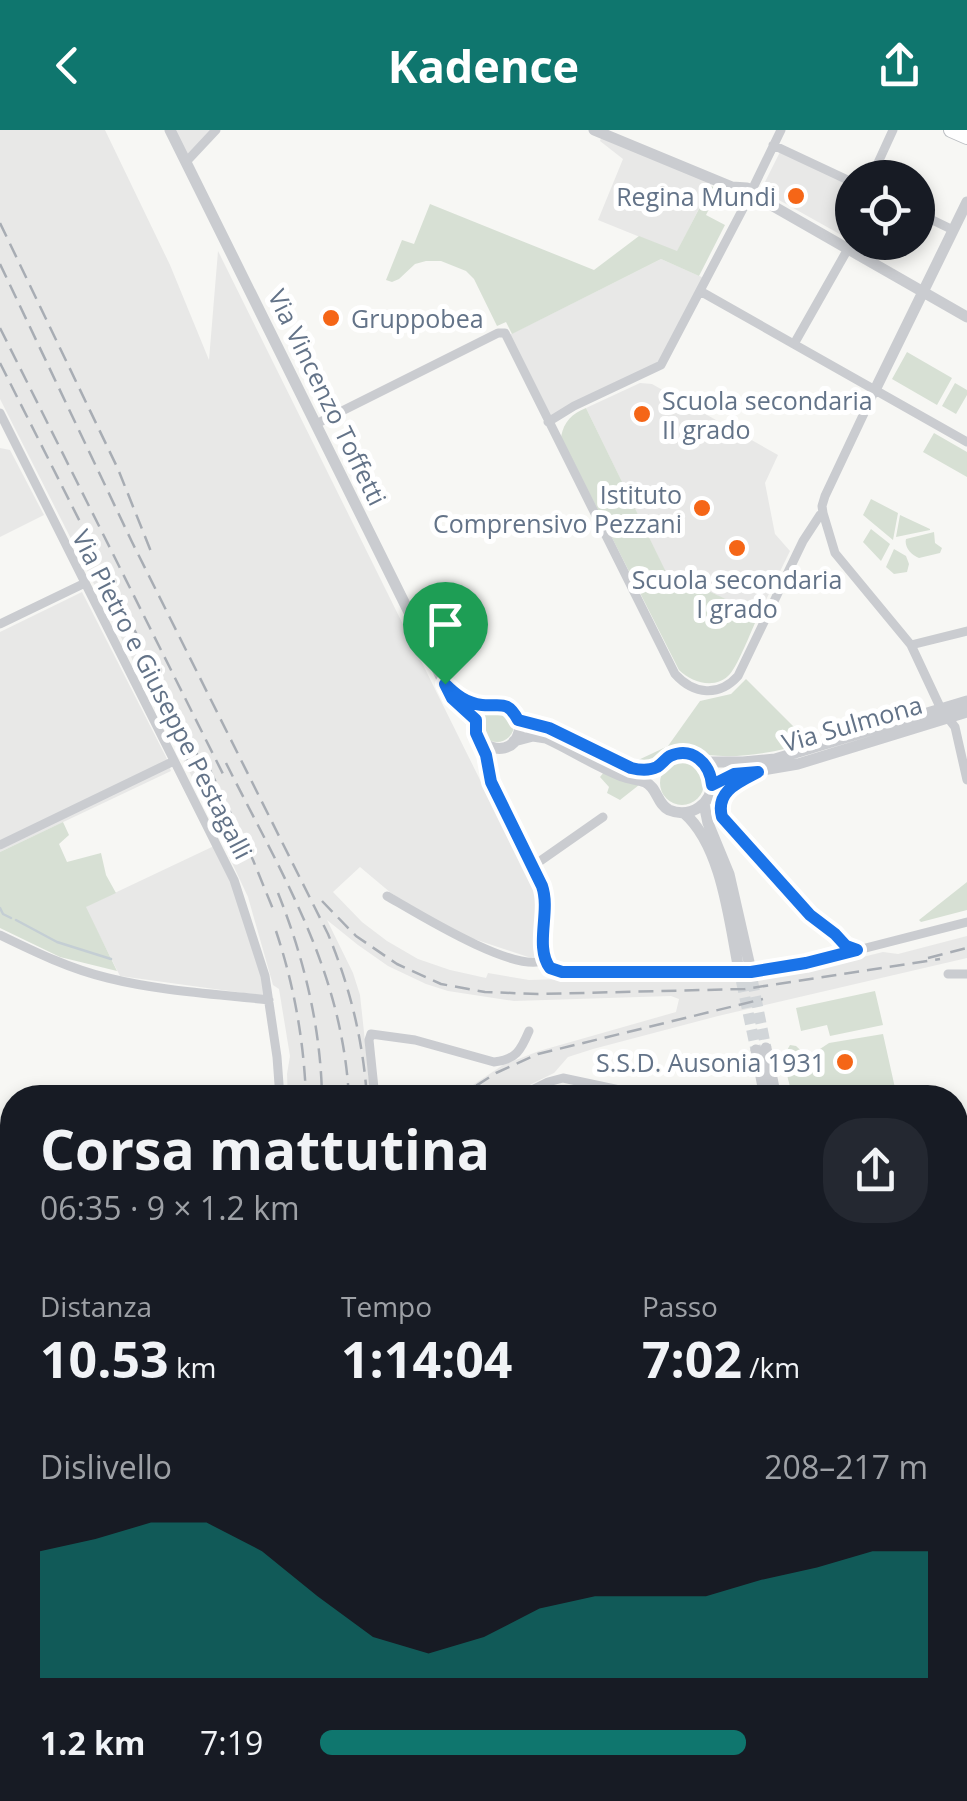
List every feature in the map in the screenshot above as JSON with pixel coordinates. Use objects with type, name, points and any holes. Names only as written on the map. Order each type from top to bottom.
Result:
[{"type":"main road","points":[[951,130],[967,137]]},
{"type":"street","name":"Via Vincenzo Toffetti","points":[[170,130],[452,698],[476,720]]},
{"type":"street","points":[[186,162],[216,130]]},
{"type":"street","points":[[594,130],[732,186],[835,241]]},
{"type":"street","points":[[548,422],[661,365],[781,130]]},
{"type":"street","points":[[879,160],[893,130]]},
{"type":"street","points":[[774,145],[835,174]]},
{"type":"street","points":[[316,424],[503,332],[675,674],[691,688],[709,692],[725,687],[738,676],[823,509],[967,202]]},
{"type":"street","points":[[935,221],[954,230]]},
{"type":"street","points":[[794,344],[842,260]]},
{"type":"street","points":[[869,260],[967,317]]},
{"type":"street","points":[[700,291],[967,442]]},
{"type":"street","name":"Via Pietro e Giuseppe Pestagalli","points":[[0,413],[234,880],[261,959],[279,1085]]},
{"type":"street","points":[[823,509],[835,553],[911,644],[944,714]]},
{"type":"street","points":[[0,624],[85,583]]},
{"type":"street","points":[[911,644],[967,631]]},
{"type":"street","points":[[445,684],[461,698],[487,706],[508,706],[515,712],[519,732],[488,764]]},
{"type":"street","name":"Via Sulmona","points":[[712,785],[734,774],[798,764],[944,714],[967,702]]},
{"type":"street","points":[[487,706],[480,712],[475,728],[491,782],[546,900],[544,960],[558,972],[738,972],[780,968],[967,922]]},
{"type":"street","name":"Via Sulmona","points":[[518,720],[549,728],[631,768],[645,770],[680,754],[703,762],[775,758],[944,714],[967,712]]},
{"type":"street","name":"Via Sulmona","points":[[944,714],[954,726],[967,780]]},
{"type":"street","points":[[479,739],[490,748],[529,736],[546,738],[623,776],[643,781],[663,805],[684,813],[704,804],[709,796],[710,772],[703,762]]},
{"type":"street","points":[[0,845],[174,760]]},
{"type":"street","points":[[654,791],[658,766]]},
{"type":"street","points":[[758,772],[723,795],[719,805],[722,817],[810,915],[846,946],[857,950]]},
{"type":"street","points":[[684,813],[700,831],[715,866],[744,964],[733,886],[704,804]]},
{"type":"street","points":[[533,866],[603,818]]},
{"type":"street","points":[[388,896],[468,942],[534,964],[544,960]]},
{"type":"street","points":[[0,935],[55,961],[108,978],[269,1000]]},
{"type":"street","points":[[948,974],[967,974]]},
{"type":"street","points":[[373,1085],[371,1034],[416,1040],[500,1062],[518,1054],[529,1031]]},
{"type":"street","points":[[765,1085],[761,1049],[772,1085]]},
{"type":"street","points":[[544,1085],[566,1078],[598,1085]]},
{"type":"shaded area","points":[[0,130],[105,130],[170,265],[209,360],[218,251],[540,901],[534,959],[456,933],[391,893],[360,867],[333,892],[362,922],[418,959],[486,978],[488,973],[529,980],[763,977],[883,952],[898,954],[967,936],[967,958],[593,1049],[568,1057],[554,1073],[530,1085],[473,1085],[503,1065],[539,1051],[676,1012],[679,999],[671,996],[514,1001],[448,991],[388,966],[327,920],[360,995],[370,1085],[287,1085],[290,1056],[279,989],[273,985],[248,897],[190,773],[0,399]]},
{"type":"shaded area","points":[[170,130],[216,130],[186,162]]},
{"type":"shaded area","points":[[602,134],[714,179],[677,252],[598,220],[623,159],[600,141]]},
{"type":"shaded area","points":[[780,152],[835,176],[835,231],[761,190]]},
{"type":"shaded area","points":[[711,186],[727,192],[716,195],[706,215],[725,225],[699,276],[661,259],[512,334],[506,322],[497,326],[474,279],[466,271],[441,261],[426,261],[415,264],[399,279],[386,280],[402,240],[414,244],[430,204],[594,270],[639,236],[677,251]]},
{"type":"shaded area","points":[[661,259],[706,279],[661,365],[548,422],[507,336]]},
{"type":"shaded area","points":[[907,352],[952,378],[937,405],[892,379]]},
{"type":"shaded area","name":"Istituto Comprensivo Pezzani","points":[[640,383],[652,384],[778,455],[765,483],[775,534],[790,551],[759,614],[666,573],[586,408]]},
{"type":"shaded area","points":[[955,383],[967,390],[956,414],[942,406]]},
{"type":"shaded area","points":[[586,408],[666,572],[759,614],[737,663],[718,682],[704,683],[679,670],[561,437],[569,419]]},
{"type":"shaded area","points":[[934,433],[967,452],[967,477],[923,452]]},
{"type":"shaded area","points":[[0,448],[10,450],[44,515],[0,537]]},
{"type":"shaded area","points":[[871,499],[898,513],[893,540],[863,515]]},
{"type":"shaded area","points":[[900,515],[930,529],[930,530],[896,537]]},
{"type":"shaded area","points":[[871,529],[890,544],[881,561],[863,542]]},
{"type":"shaded area","points":[[934,532],[935,543],[942,548],[940,553],[919,558],[913,555],[906,539]]},
{"type":"shaded area","points":[[894,549],[906,556],[907,572],[894,574],[886,567]]},
{"type":"shaded area","points":[[82,592],[171,771],[0,852],[0,632]]},
{"type":"shaded area","points":[[746,679],[809,742],[772,752],[733,756],[678,749],[646,762],[634,762],[668,746],[700,701],[731,694]]},
{"type":"shaded area","points":[[497,708],[509,713],[514,725],[509,737],[497,742],[485,737],[480,725],[485,713]]},
{"type":"shaded area","points":[[682,761],[698,767],[704,783],[698,799],[682,805],[666,799],[660,783],[666,767]]},
{"type":"shaded area","points":[[604,772],[639,785],[620,800],[607,793],[609,787],[600,777]]},
{"type":"shaded area","points":[[63,822],[69,835],[59,844],[67,862],[101,853],[106,875],[116,893],[86,907],[117,971],[60,957],[0,928],[0,852]]},
{"type":"shaded area","points":[[214,846],[231,881],[258,959],[265,996],[120,976],[85,907]]},
{"type":"shaded area","points":[[967,882],[967,910],[919,920]]},
{"type":"shaded area","points":[[875,991],[883,1025],[830,1036],[827,1025],[801,1031],[796,1008]]},
{"type":"shaded area","name":"S.S.D. Ausonia 1931","points":[[883,1034],[894,1085],[790,1085],[786,1064],[790,1045],[808,1057],[829,1043]]},
{"type":"waterway","points":[[0,908],[11,918]]},
{"type":"waterway","points":[[16,920],[57,942],[111,959]]},
{"type":"tunnel","points":[[749,964],[766,1048]]},
{"type":"tunnel","points":[[738,965],[756,1050]]},
{"type":"railway","points":[[0,223],[118,469],[152,554]]},
{"type":"railway","points":[[0,264],[132,542],[328,934],[354,1014],[365,1085]]},
{"type":"railway","points":[[0,328],[226,780]]},
{"type":"railway","points":[[0,363],[203,766]]},
{"type":"railway","points":[[184,754],[231,848]]},
{"type":"railway","points":[[226,763],[288,884],[322,965],[335,1007],[348,1085]]},
{"type":"railway","points":[[209,768],[275,914]]},
{"type":"railway","points":[[278,893],[309,994],[321,1085]]},
{"type":"railway","points":[[322,901],[356,936],[397,964],[441,984],[485,992],[745,989],[940,959]]},
{"type":"railway","points":[[276,931],[297,1013],[305,1085]]},
{"type":"railway","points":[[928,958],[967,948]]},
{"type":"railway","points":[[477,1085],[538,1054],[763,999]]},
{"type":"place","name":"Regina Mundi","points":[[796,196]]},
{"type":"place","name":"Gruppobea","points":[[331,318]]},
{"type":"place","name":"Scuola secondaria II grado","points":[[642,414]]},
{"type":"place","name":"Istituto Comprensivo Pezzani","points":[[702,508]]},
{"type":"place","name":"Scuola secondaria I grado","points":[[737,548]]},
{"type":"place","name":"S.S.D. Ausonia 1931","points":[[845,1062]]},
{"type":"route","points":[[445,684],[466,701],[508,706],[518,720],[549,728],[631,768],[645,770],[676,754],[686,754],[705,764],[712,785],[734,774],[758,772],[726,791],[719,805],[722,817],[810,915],[850,949],[857,950],[751,972],[562,972],[550,968],[544,960],[545,893],[491,782],[486,755],[476,733],[476,720],[452,698],[445,684]]}]
